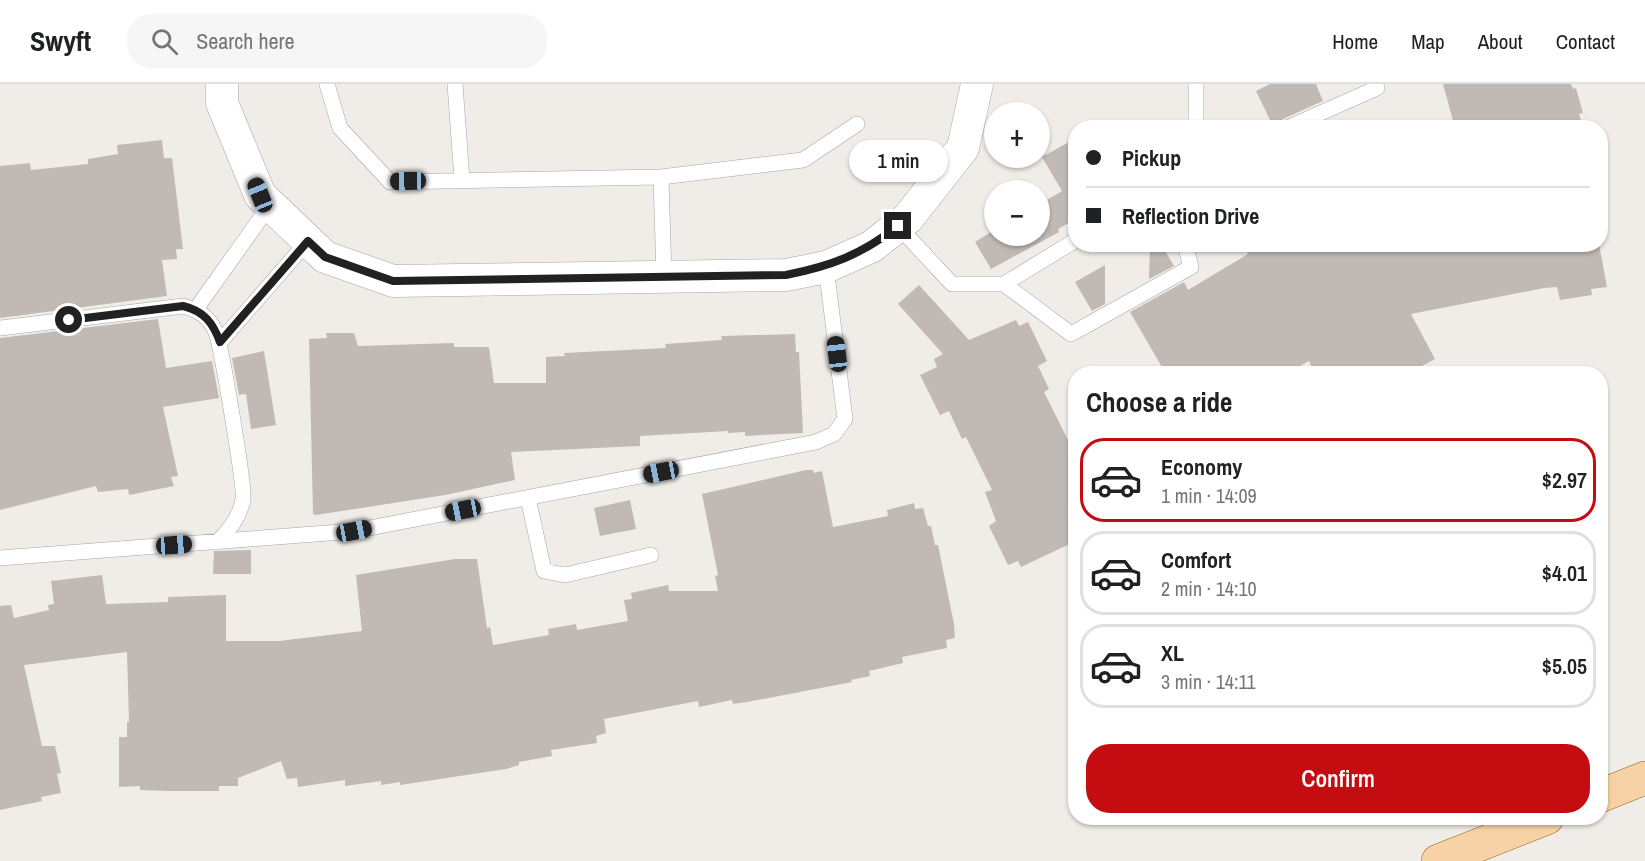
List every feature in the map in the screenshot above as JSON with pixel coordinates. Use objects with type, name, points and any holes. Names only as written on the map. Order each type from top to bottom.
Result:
[{"type":"main road","points":[[1608,793],[1645,778]]},
{"type":"main road","points":[[1438,861],[1529,825]]},
{"type":"street","points":[[222,84],[222,103],[260,195],[325,257],[393,281],[786,275],[826,267],[871,247],[908,218],[963,148],[977,84]]},
{"type":"lane","points":[[327,84],[340,128],[390,182],[661,177],[803,160],[857,124]]},
{"type":"lane","points":[[454,84],[462,180]]},
{"type":"lane","points":[[1196,84],[1197,120]]},
{"type":"lane","points":[[1305,120],[1377,88]]},
{"type":"lane","points":[[661,177],[664,277]]},
{"type":"lane","points":[[196,309],[270,205]]},
{"type":"lane","points":[[898,226],[952,284],[1004,284],[1068,245]]},
{"type":"lane","points":[[220,342],[308,241]]},
{"type":"lane","points":[[1004,284],[1071,334],[1191,267],[1187,252]]},
{"type":"lane","points":[[0,558],[354,531],[816,442],[834,434],[845,419],[826,267]]},
{"type":"lane","points":[[0,328],[183,306],[196,309],[205,315],[220,342],[243,499],[231,529],[217,542]]},
{"type":"lane","points":[[528,498],[544,571],[565,575],[651,555]]},
{"type":"building","points":[[1270,84],[1316,84],[1323,101],[1282,120],[1270,120],[1256,91]]},
{"type":"building","points":[[1443,84],[1571,84],[1573,89],[1576,88],[1583,113],[1579,114],[1581,120],[1453,120]]},
{"type":"building","points":[[162,140],[164,158],[172,158],[183,249],[176,249],[177,259],[162,260],[167,296],[0,318],[0,166],[30,163],[31,170],[88,164],[88,159],[118,154],[117,145]]},
{"type":"building","points":[[1068,142],[1068,223],[1050,237],[1050,198],[1062,191],[1048,168],[1050,153]]},
{"type":"building","points":[[984,236],[984,246],[1033,246],[991,269],[975,242]]},
{"type":"building","points":[[1150,252],[1166,252],[1174,266],[1149,279]]},
{"type":"building","points":[[1247,252],[1600,252],[1607,287],[1591,289],[1592,295],[1560,300],[1557,287],[1544,288],[1411,314],[1435,359],[1422,366],[1311,366],[1309,361],[1300,366],[1161,366],[1130,312],[1184,282],[1188,290],[1248,254]]},
{"type":"building","points":[[1105,265],[1105,304],[1092,311],[1075,282]]},
{"type":"building","points":[[919,285],[969,340],[1016,320],[1019,326],[1028,322],[1047,361],[1038,366],[1049,389],[1044,392],[1068,440],[1068,545],[1021,567],[1018,561],[1008,565],[989,526],[996,521],[985,492],[992,490],[966,437],[962,439],[949,411],[940,415],[920,375],[937,367],[934,359],[943,354],[898,304]]},
{"type":"building","points":[[158,319],[166,368],[212,361],[219,398],[163,407],[178,476],[171,477],[174,486],[129,495],[128,489],[98,492],[96,486],[0,510],[0,338]]},
{"type":"building","points":[[326,333],[354,333],[358,346],[454,343],[454,347],[489,347],[494,383],[546,383],[546,357],[565,356],[564,353],[666,348],[665,344],[722,340],[721,336],[795,334],[796,352],[799,352],[803,433],[745,436],[745,432],[728,433],[728,431],[640,436],[640,446],[511,452],[515,480],[445,495],[316,515],[313,514],[309,339],[327,338]]},
{"type":"building","points":[[264,351],[276,425],[251,429],[246,394],[239,395],[232,358]]},
{"type":"building","points":[[813,470],[814,473],[822,471],[833,527],[888,516],[887,510],[914,503],[915,509],[923,508],[928,526],[931,526],[935,545],[938,545],[954,624],[955,638],[946,640],[947,648],[902,657],[903,663],[869,671],[870,676],[851,680],[852,682],[747,702],[733,704],[732,700],[699,707],[698,701],[604,719],[606,733],[596,736],[597,743],[551,750],[552,756],[519,762],[519,765],[506,769],[400,785],[400,782],[381,785],[381,781],[345,786],[345,780],[298,787],[297,778],[287,779],[281,761],[238,778],[238,786],[219,786],[219,791],[140,790],[140,786],[119,787],[119,737],[127,737],[127,722],[129,722],[127,652],[24,665],[42,746],[55,746],[61,773],[57,774],[61,793],[41,797],[42,801],[0,810],[0,606],[11,605],[14,618],[49,610],[48,605],[54,604],[51,581],[102,575],[106,604],[168,602],[168,597],[226,595],[226,641],[279,641],[362,631],[356,575],[455,559],[477,559],[487,628],[490,627],[493,645],[549,635],[548,629],[576,624],[577,630],[628,621],[624,600],[632,599],[631,593],[668,585],[669,591],[718,591],[715,576],[718,575],[702,494]]},
{"type":"building","points":[[630,500],[636,529],[600,536],[594,508]]},
{"type":"building","points":[[251,550],[251,574],[213,574],[214,551]]},
{"type":"route","points":[[69,320],[183,306],[196,309],[205,315],[220,342],[308,241],[325,257],[393,281],[786,275],[826,267],[871,247],[898,226]]}]
